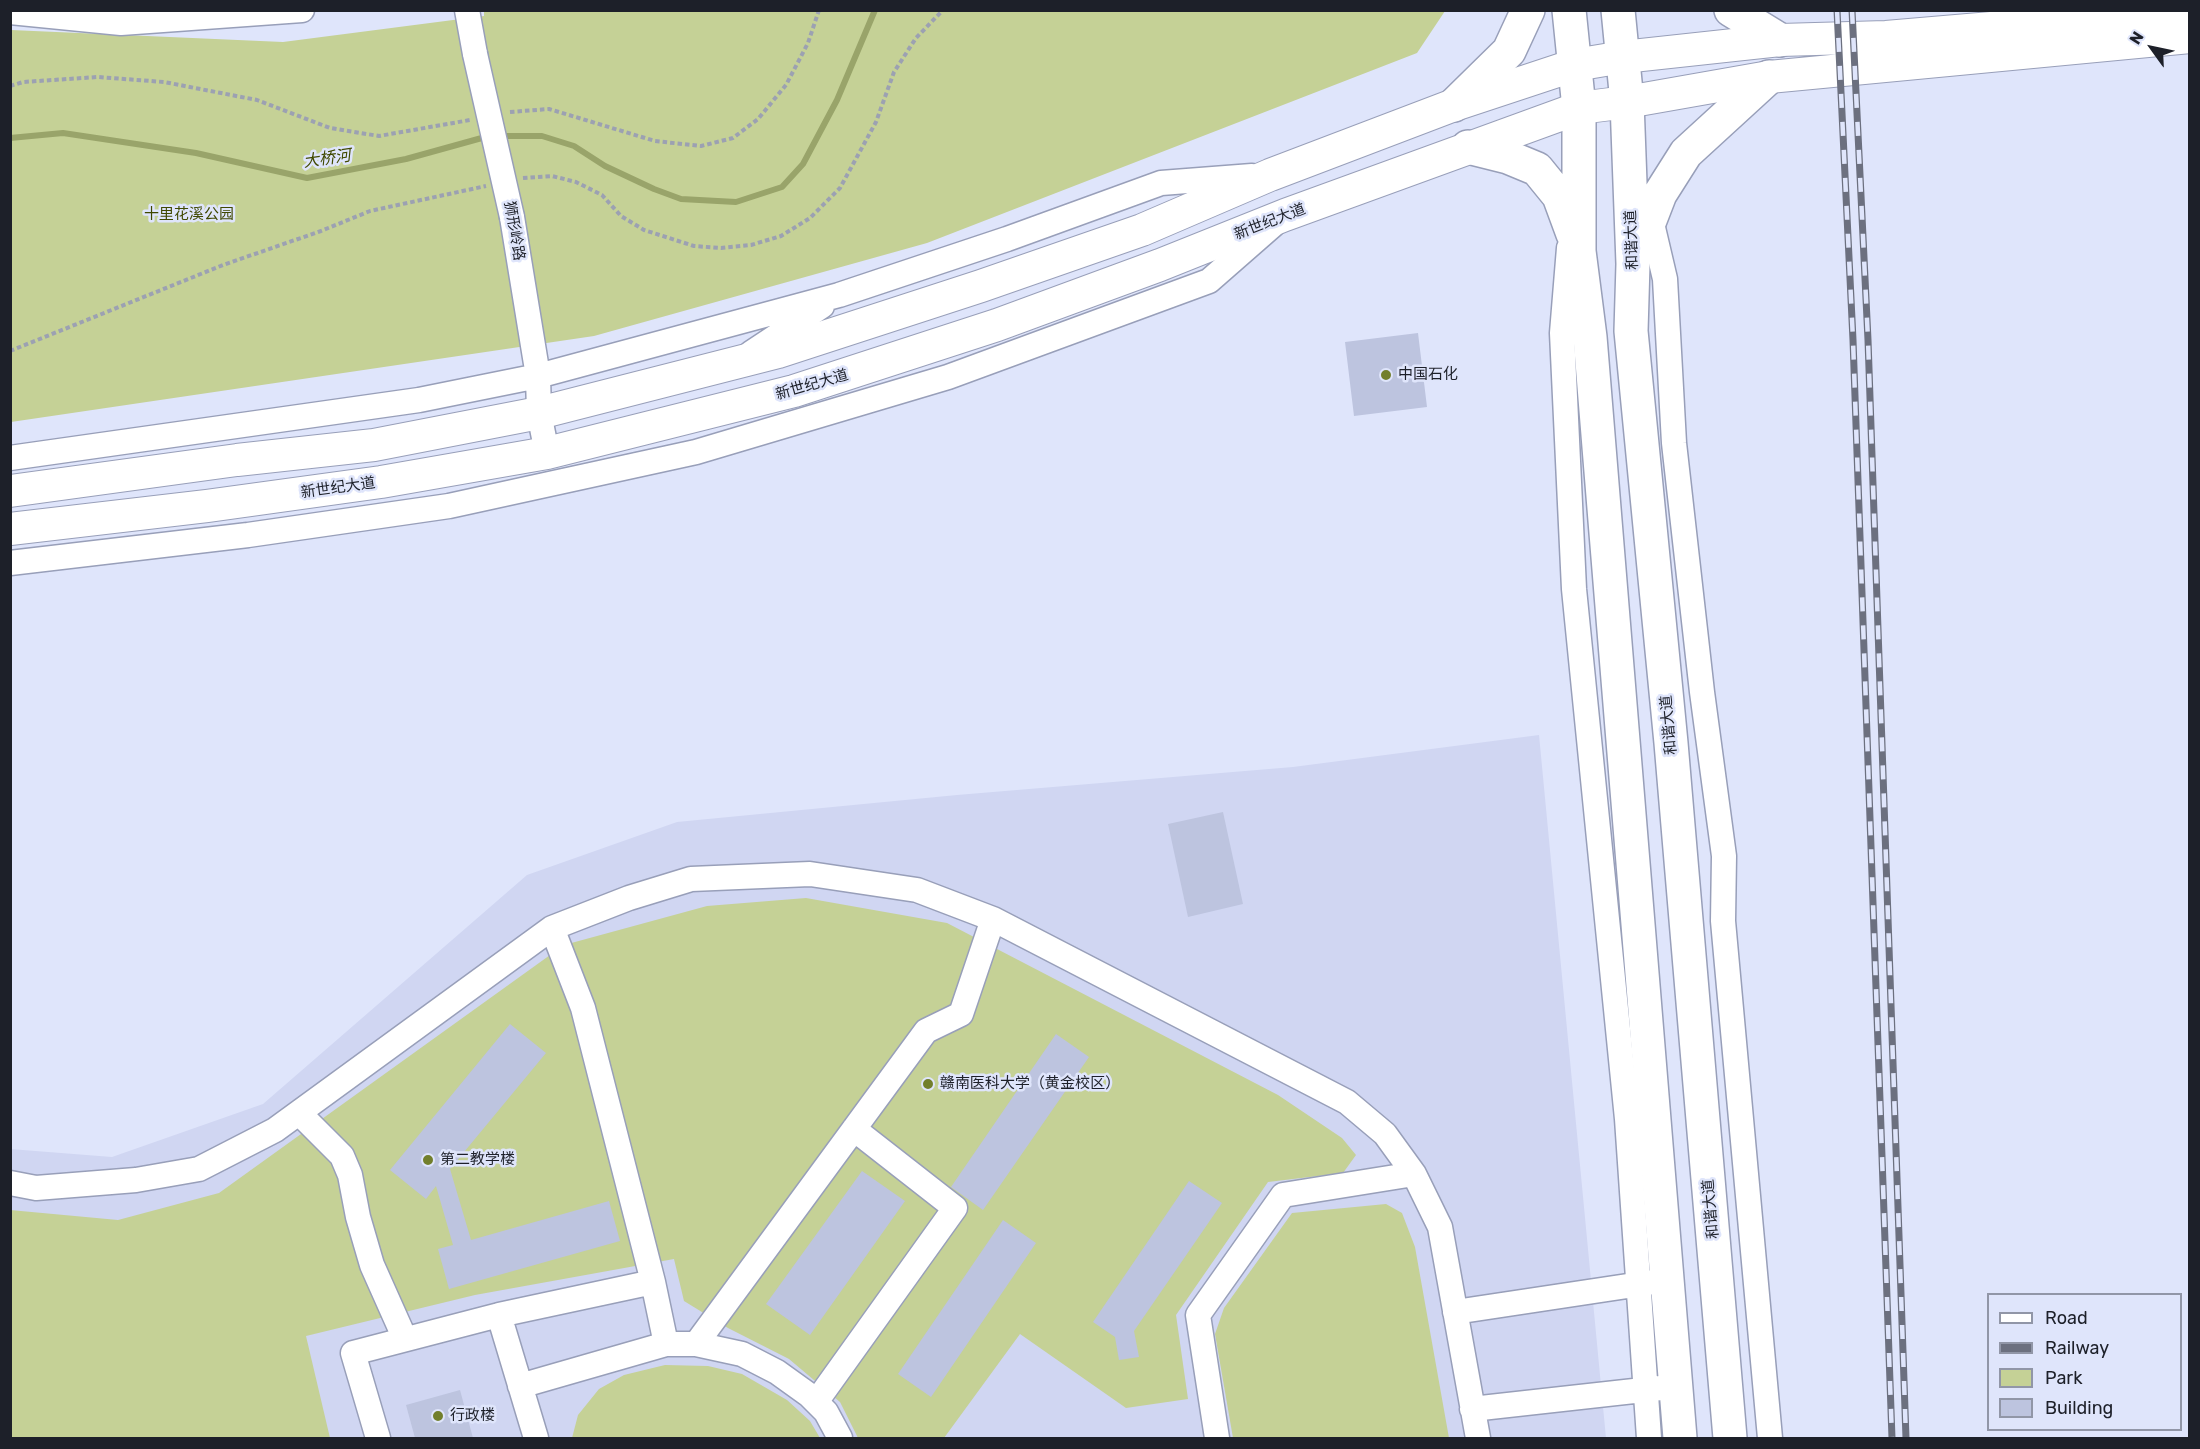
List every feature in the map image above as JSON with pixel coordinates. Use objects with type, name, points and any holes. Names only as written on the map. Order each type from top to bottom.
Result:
[{"type":"highway","points":[[1454,105],[1509,51],[1528,10]]},
{"type":"highway","points":[[1569,10],[1579,108],[1575,239],[1590,337],[1661,1388],[1680,1438]]},
{"type":"highway","name":"和谐大道","points":[[1618,10],[1627,102],[1634,264],[1631,331],[1671,743],[1730,1438]]},
{"type":"highway","points":[[1731,10],[1780,40]]},
{"type":"highway","points":[[1634,264],[1660,195],[1686,153],[1769,77]]},
{"type":"highway","points":[[1468,147],[1508,156],[1538,169],[1559,196],[1575,239]]},
{"type":"main road","points":[[10,491],[237,460],[374,445],[538,413],[778,352],[981,286],[1142,230],[1270,175],[1454,105],[1575,65],[1623,57],[1780,40],[1886,37],[2188,11]]},
{"type":"main road","name":"新世纪大道","points":[[10,529],[207,506],[342,487],[548,453],[794,391],[997,325],[1160,265],[1285,215],[1579,108],[1627,102],[1769,77],[2189,37]]},
{"type":"street","points":[[10,12],[121,23],[302,10]]},
{"type":"street","name":"狮形岭路","points":[[467,10],[512,217],[538,376],[538,413],[548,453]]},
{"type":"street","points":[[1560,10],[1575,65]]},
{"type":"street","points":[[1623,10],[1623,57]]},
{"type":"street","points":[[1627,102],[1650,219],[1665,279],[1674,443],[1702,692],[1724,856],[1723,921],[1770,1438]]},
{"type":"street","points":[[10,458],[419,400],[538,376],[839,295],[1007,239],[1161,183],[1270,175]]},
{"type":"street","points":[[10,563],[248,535],[449,506],[696,452],[948,377],[1209,281],[1285,215]]},
{"type":"street","points":[[736,362],[839,295]]},
{"type":"street","points":[[848,375],[948,377]]},
{"type":"street","points":[[117,444],[237,460]]},
{"type":"street","points":[[248,535],[342,487]]},
{"type":"street","points":[[10,1183],[36,1188],[136,1180],[199,1169],[275,1130],[552,928],[629,898],[691,879],[810,874],[917,890],[993,919],[1347,1102],[1385,1134],[1414,1174],[1440,1227],[1478,1438]]},
{"type":"street","points":[[696,1344],[926,1031],[961,1014],[993,919]]},
{"type":"street","points":[[552,928],[583,1008],[653,1281],[666,1344]]},
{"type":"street","points":[[299,1113],[342,1156],[350,1176],[358,1217],[372,1265],[405,1339]]},
{"type":"street","points":[[816,1402],[955,1208],[854,1129]]},
{"type":"street","points":[[1217,1438],[1198,1315],[1283,1195],[1414,1174]]},
{"type":"street","points":[[378,1438],[353,1353],[500,1315],[653,1281]]},
{"type":"street","points":[[1455,1312],[1653,1282]]},
{"type":"street","points":[[500,1315],[536,1438]]},
{"type":"street","points":[[520,1386],[666,1344],[696,1344],[742,1354],[777,1372],[826,1412],[840,1438]]},
{"type":"street","points":[[1472,1409],[1661,1388],[1649,1438]]},
{"type":"path","points":[[508,112],[549,109],[656,141],[701,146],[733,138],[758,119],[786,85],[808,43],[819,10]]},
{"type":"path","points":[[10,86],[23,82],[98,77],[164,82],[257,100],[330,128],[379,136],[476,119]]},
{"type":"shaded area","name":"赣南医科大学（黄金校区）","points":[[1539,735],[1606,1438],[11,1438],[10,1149],[112,1157],[263,1104],[527,875],[677,822],[957,795],[1293,767]]},
{"type":"green space","name":"十里花溪公园","points":[[484,10],[1445,11],[1417,53],[927,243],[594,336],[11,422],[11,30],[283,42],[484,16]]},
{"type":"green space","points":[[806,898],[947,923],[1278,1095],[1342,1138],[1356,1155],[1343,1173],[1268,1182],[1176,1315],[1188,1399],[1126,1408],[1020,1334],[944,1438],[858,1438],[840,1402],[789,1359],[728,1328],[684,1301],[674,1259],[475,1295],[306,1336],[330,1438],[11,1438],[10,1210],[118,1220],[219,1193],[564,945],[707,906]]},
{"type":"green space","points":[[1386,1204],[1402,1213],[1415,1247],[1449,1438],[1233,1438],[1215,1334],[1224,1308],[1292,1213]]},
{"type":"green space","points":[[665,1365],[708,1366],[742,1374],[787,1400],[810,1421],[820,1438],[572,1438],[578,1415],[599,1389],[624,1375]]},
{"type":"building","name":"中国石化","points":[[1418,333],[1427,407],[1354,416],[1345,342]]},
{"type":"building","points":[[1223,812],[1243,904],[1188,917],[1168,824]]},
{"type":"building","name":"第二教学楼","points":[[510,1024],[546,1053],[450,1169],[471,1240],[609,1201],[620,1241],[449,1289],[438,1249],[453,1245],[436,1186],[426,1199],[390,1170]]},
{"type":"building","points":[[1056,1034],[1089,1057],[983,1210],[951,1187]]},
{"type":"building","points":[[862,1171],[905,1201],[810,1335],[766,1304]]},
{"type":"building","points":[[1189,1181],[1222,1203],[1134,1331],[1139,1357],[1119,1360],[1115,1337],[1093,1322]]},
{"type":"building","points":[[1003,1220],[1036,1243],[931,1397],[898,1374]]},
{"type":"building","name":"行政楼","points":[[460,1390],[473,1438],[415,1438],[406,1405]]},
{"type":"waterway","points":[[499,136],[542,136],[574,146],[605,166],[681,199],[736,202],[782,187],[803,164],[837,100],[875,10]]},
{"type":"waterway","name":"大桥河","points":[[10,138],[63,133],[196,153],[307,178],[406,159],[489,136]]},
{"type":"railway","points":[[1837,10],[1853,340],[1892,1438]]},
{"type":"railway","points":[[1852,10],[1868,340],[1906,1438]]},
{"type":"place","name":"中国石化","points":[[1386,375]]},
{"type":"place","name":"赣南医科大学（黄金校区）","points":[[928,1084]]},
{"type":"place","name":"第二教学楼","points":[[428,1160]]},
{"type":"place","name":"行政楼","points":[[438,1416]]}]
